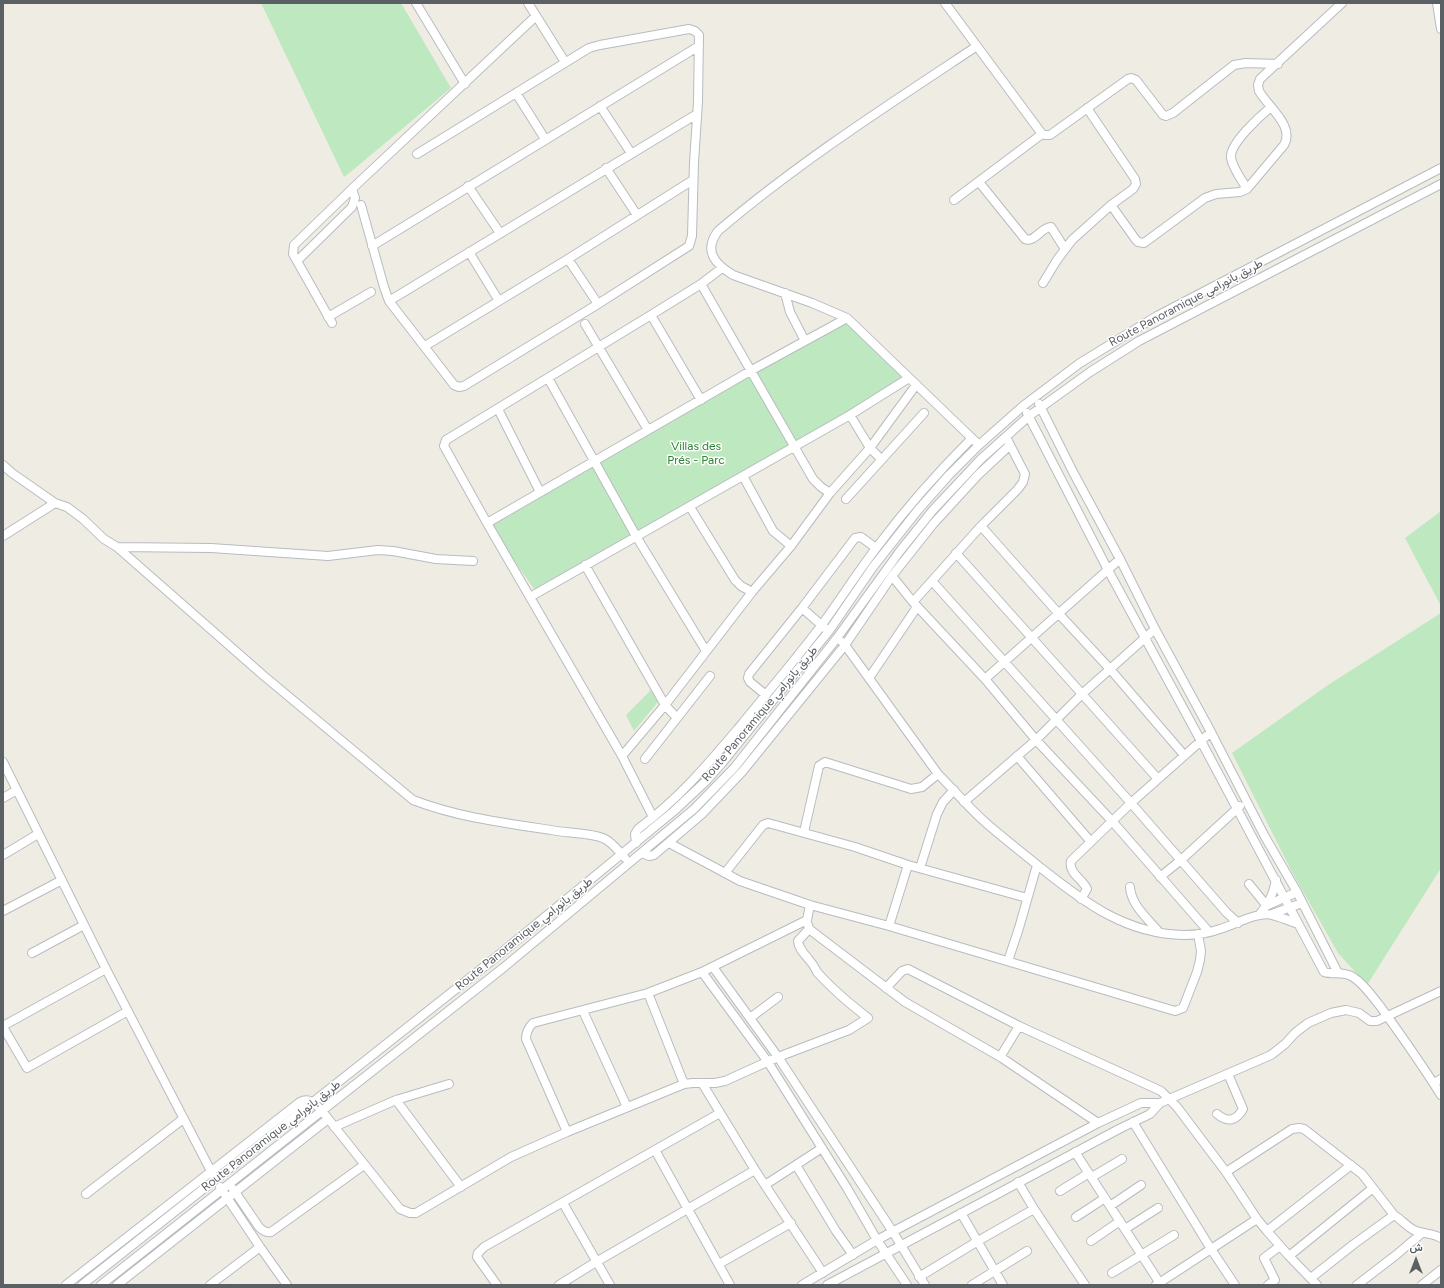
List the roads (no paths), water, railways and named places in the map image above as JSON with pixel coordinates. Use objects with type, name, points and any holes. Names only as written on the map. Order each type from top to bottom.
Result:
[{"type":"street","points":[[416,3],[465,84]]},
{"type":"street","points":[[528,3],[565,62]]},
{"type":"street","points":[[945,3],[1042,134],[1045,135],[1050,135],[1131,78],[1136,80],[1163,115],[1170,115],[1234,65],[1246,63],[1278,64]]},
{"type":"street","points":[[1111,205],[1136,240],[1144,243],[1206,198],[1216,194],[1240,192],[1247,189],[1284,145],[1287,138],[1285,127],[1259,91],[1259,82],[1261,77],[1278,64],[1342,3]]},
{"type":"street","points":[[1437,3],[1441,28]]},
{"type":"street","points":[[371,292],[330,320],[293,251],[296,242],[536,16]]},
{"type":"street","points":[[361,205],[389,301],[454,385],[462,387],[598,304],[689,246],[692,236],[699,46],[699,38],[697,33],[689,30],[595,46],[583,51],[417,154]]},
{"type":"street","points":[[372,246],[699,46]]},
{"type":"street","points":[[977,46],[854,127],[794,170],[718,231],[711,243],[711,249],[716,262],[733,275],[812,303],[847,318],[979,445]]},
{"type":"street","points":[[516,93],[546,139]]},
{"type":"street","points":[[600,106],[631,153]]},
{"type":"street","points":[[1247,189],[1234,165],[1231,154],[1251,124],[1271,107]]},
{"type":"street","points":[[1044,283],[1057,260],[1080,232],[1111,205],[1135,187],[1136,181],[1087,108]]},
{"type":"street","points":[[389,301],[696,114]]},
{"type":"street","points":[[954,200],[1042,134]]},
{"type":"street","points":[[606,168],[637,215]]},
{"type":"street","name":"Route Panoramique طريق بانورامي","points":[[82,1285],[495,958],[674,811],[707,780],[829,631],[873,567],[905,526],[937,489],[979,445],[1035,396],[1080,363],[1157,316],[1441,168]]},
{"type":"street","points":[[425,346],[568,259],[693,180]]},
{"type":"street","points":[[978,182],[1025,239],[1032,239],[1047,227],[1051,226],[1065,249]]},
{"type":"street","name":"Route Panoramique طريق بانورامي","points":[[101,1285],[503,968],[694,809],[721,782],[837,638],[916,530],[966,474],[1029,416],[1090,372],[1158,330],[1441,184]]},
{"type":"street","points":[[468,186],[500,233]]},
{"type":"street","points":[[297,260],[352,207],[355,198],[352,189]]},
{"type":"street","points":[[469,252],[499,301]]},
{"type":"street","points":[[568,259],[598,304]]},
{"type":"street","points":[[653,817],[622,756],[486,523],[444,446],[446,440],[701,284],[722,268]]},
{"type":"street","points":[[701,284],[752,370],[813,479],[830,493]]},
{"type":"street","points":[[785,293],[790,312],[804,341]]},
{"type":"street","points":[[651,315],[701,400]]},
{"type":"street","points":[[486,523],[752,370],[847,318]]},
{"type":"street","points":[[585,324],[648,430]]},
{"type":"street","points":[[548,378],[636,536],[706,651]]},
{"type":"street","points":[[530,597],[850,415],[909,378]]},
{"type":"street","points":[[899,384],[909,394]]},
{"type":"street","points":[[622,756],[665,705],[752,592],[791,546],[830,493],[870,448],[916,385]]},
{"type":"street","points":[[1035,396],[1155,629],[1211,732],[1246,801],[1297,892],[1338,973]]},
{"type":"street","points":[[1023,406],[1108,570],[1276,880],[1324,972],[1349,975],[1359,982],[1437,1081],[1441,1095]]},
{"type":"street","points":[[498,409],[540,492]]},
{"type":"street","points":[[846,499],[881,458],[924,413]]},
{"type":"street","points":[[850,415],[870,448],[881,458]]},
{"type":"street","points":[[869,678],[915,604],[932,581],[956,553],[1023,482],[1025,478],[1023,470],[1006,436]]},
{"type":"street","points":[[636,843],[636,832],[674,800],[690,784],[766,695],[822,625],[876,548],[934,478],[972,438]]},
{"type":"street","points":[[642,853],[653,856],[702,814],[730,787],[845,645],[892,576],[948,506],[1010,445]]},
{"type":"street","points":[[3,465],[55,503],[68,507],[83,519],[104,539],[117,547],[264,676],[413,800],[464,816],[553,831],[601,837],[611,843],[629,864]]},
{"type":"street","points":[[743,476],[773,530],[791,546]]},
{"type":"street","points":[[3,536],[55,503]]},
{"type":"street","points":[[690,507],[734,580],[752,592]]},
{"type":"street","points":[[981,526],[1110,669],[1184,755]]},
{"type":"street","points":[[766,695],[750,682],[748,676],[855,538],[861,537],[876,548]]},
{"type":"street","points":[[117,547],[211,548],[328,556],[378,550],[393,550],[436,559],[473,561]]},
{"type":"street","points":[[956,553],[1158,779]]},
{"type":"street","points":[[985,679],[1120,559]]},
{"type":"street","points":[[585,565],[665,705],[677,718]]},
{"type":"street","points":[[892,576],[915,604],[985,679],[1036,740],[1112,821],[1208,932]]},
{"type":"street","points":[[932,581],[1131,803],[1226,912],[1238,923]]},
{"type":"street","points":[[802,608],[845,645],[938,774],[964,802],[985,822],[1037,865],[1081,899],[1113,918],[1131,926],[1146,930],[1174,934],[1198,934],[1238,923],[1259,915],[1272,914],[1302,903]]},
{"type":"street","points":[[964,802],[1036,740],[1082,694],[1155,629]]},
{"type":"street","points":[[645,759],[710,676]]},
{"type":"street","points":[[1081,899],[1087,891],[1086,886],[1072,871],[1070,865],[1071,861],[1131,803],[1211,732]]},
{"type":"street","points":[[1017,756],[1091,842]]},
{"type":"street","points":[[3,762],[106,969],[211,1172],[227,1198],[287,1285]]},
{"type":"street","points":[[804,832],[819,766],[822,763],[825,762],[911,789],[922,788],[938,774]]},
{"type":"street","points":[[3,798],[17,790]]},
{"type":"street","points":[[920,868],[937,814],[943,802],[954,790]]},
{"type":"street","points":[[1160,877],[1246,801]]},
{"type":"street","points":[[725,873],[765,824],[771,824],[804,832],[908,865],[1027,898]]},
{"type":"street","points":[[3,854],[38,834]]},
{"type":"street","points":[[669,843],[740,881],[810,905],[889,926],[1175,1011],[1183,1008],[1197,972],[1200,960],[1198,934]]},
{"type":"street","points":[[889,926],[908,865]]},
{"type":"street","points":[[1008,961],[1037,865]]},
{"type":"street","points":[[3,911],[62,880]]},
{"type":"street","points":[[1259,915],[1267,905],[1276,880]]},
{"type":"street","points":[[1250,884],[1267,905]]},
{"type":"street","points":[[1130,887],[1130,895],[1133,901],[1160,932]]},
{"type":"street","points":[[1267,905],[1297,892]]},
{"type":"street","points":[[810,905],[807,920],[809,929],[886,988],[905,1002],[1002,1058],[1098,1123]]},
{"type":"street","points":[[1272,914],[1298,924]]},
{"type":"street","points":[[566,1132],[528,1044],[526,1033],[528,1027],[533,1023],[648,993],[713,967],[807,920]]},
{"type":"street","points":[[32,952],[84,925]]},
{"type":"street","points":[[66,1285],[300,1102],[307,1100],[314,1102],[400,1209],[410,1213],[420,1212],[460,1186],[511,1157],[566,1132],[684,1084],[715,1083],[725,1081],[778,1057],[849,1030],[868,1018],[849,1003],[817,971],[798,946],[798,941],[809,929]]},
{"type":"street","points":[[713,967],[778,1057],[893,1232],[925,1285]]},
{"type":"street","points":[[106,969],[3,1026],[27,1068],[128,1011]]},
{"type":"street","points":[[886,988],[902,971],[908,969],[1019,1026],[1161,1091],[1170,1099],[1226,1172],[1257,1219],[1288,1256],[1312,1278],[1317,1285]]},
{"type":"street","points":[[702,972],[768,1062],[863,1213],[885,1253],[907,1285]]},
{"type":"street","points":[[802,1285],[878,1240],[1098,1123],[1141,1103],[1160,1103],[1271,1055],[1285,1044],[1295,1033],[1308,1024],[1331,1013],[1346,1010],[1359,1013],[1370,1020],[1377,1022],[1441,990]]},
{"type":"street","points":[[648,993],[684,1084]]},
{"type":"street","points":[[750,1018],[778,997]]},
{"type":"street","points":[[582,1011],[627,1107]]},
{"type":"street","points":[[1002,1058],[1002,1054],[1019,1026]]},
{"type":"street","points":[[1217,1114],[1224,1119],[1232,1120],[1239,1116],[1243,1109],[1228,1074]]},
{"type":"street","points":[[702,1083],[765,1185],[824,1273]]},
{"type":"street","points":[[334,1127],[396,1100],[449,1084]]},
{"type":"street","points":[[396,1100],[460,1186]]},
{"type":"street","points":[[827,1285],[1018,1182],[1150,1114],[1160,1103]]},
{"type":"street","points":[[497,1285],[479,1260],[478,1254],[480,1250],[720,1113]]},
{"type":"street","points":[[86,1194],[183,1119]]},
{"type":"street","points":[[117,1285],[328,1119]]},
{"type":"street","points":[[1133,1122],[1211,1249],[1235,1285]]},
{"type":"street","points":[[1226,1172],[1292,1129],[1299,1128],[1309,1132],[1362,1174],[1394,1215],[1414,1230],[1432,1234],[1441,1238]]},
{"type":"street","points":[[765,1185],[822,1148]]},
{"type":"street","points":[[655,1150],[730,1285]]},
{"type":"street","points":[[1075,1152],[1142,1255],[1159,1284],[1257,1219]]},
{"type":"street","points":[[1060,1191],[1122,1159]]},
{"type":"street","points":[[218,1166],[259,1227],[262,1231],[267,1233],[272,1232],[364,1165]]},
{"type":"street","points":[[796,1165],[836,1231],[854,1255]]},
{"type":"street","points":[[1267,1231],[1351,1165]]},
{"type":"street","points":[[559,1285],[596,1262],[756,1170]]},
{"type":"street","points":[[1018,1182],[1034,1209],[1085,1285]]},
{"type":"street","points":[[1110,1206],[1141,1186]]},
{"type":"street","points":[[1288,1256],[1373,1188]]},
{"type":"street","points":[[1076,1217],[1105,1198]]},
{"type":"street","points":[[563,1203],[610,1285]]},
{"type":"street","points":[[1125,1229],[1158,1208]]},
{"type":"street","points":[[919,1277],[1034,1209]]},
{"type":"street","points":[[961,1213],[1003,1285]]},
{"type":"street","points":[[1312,1278],[1354,1244],[1394,1215]]},
{"type":"street","points":[[1091,1241],[1120,1221]]},
{"type":"street","points":[[719,1264],[791,1223]]},
{"type":"street","points":[[1357,1285],[1396,1256],[1422,1233]]},
{"type":"street","points":[[1112,1273],[1174,1235]]},
{"type":"street","points":[[1274,1283],[1264,1258],[1280,1246]]},
{"type":"street","points":[[216,1283],[260,1247]]},
{"type":"street","points":[[972,1285],[1027,1251]]},
{"type":"street","points":[[1422,1285],[1441,1270]]},
{"type":"park label","name":"Villas des Prés - Parc","points":[[696,453]]}]
